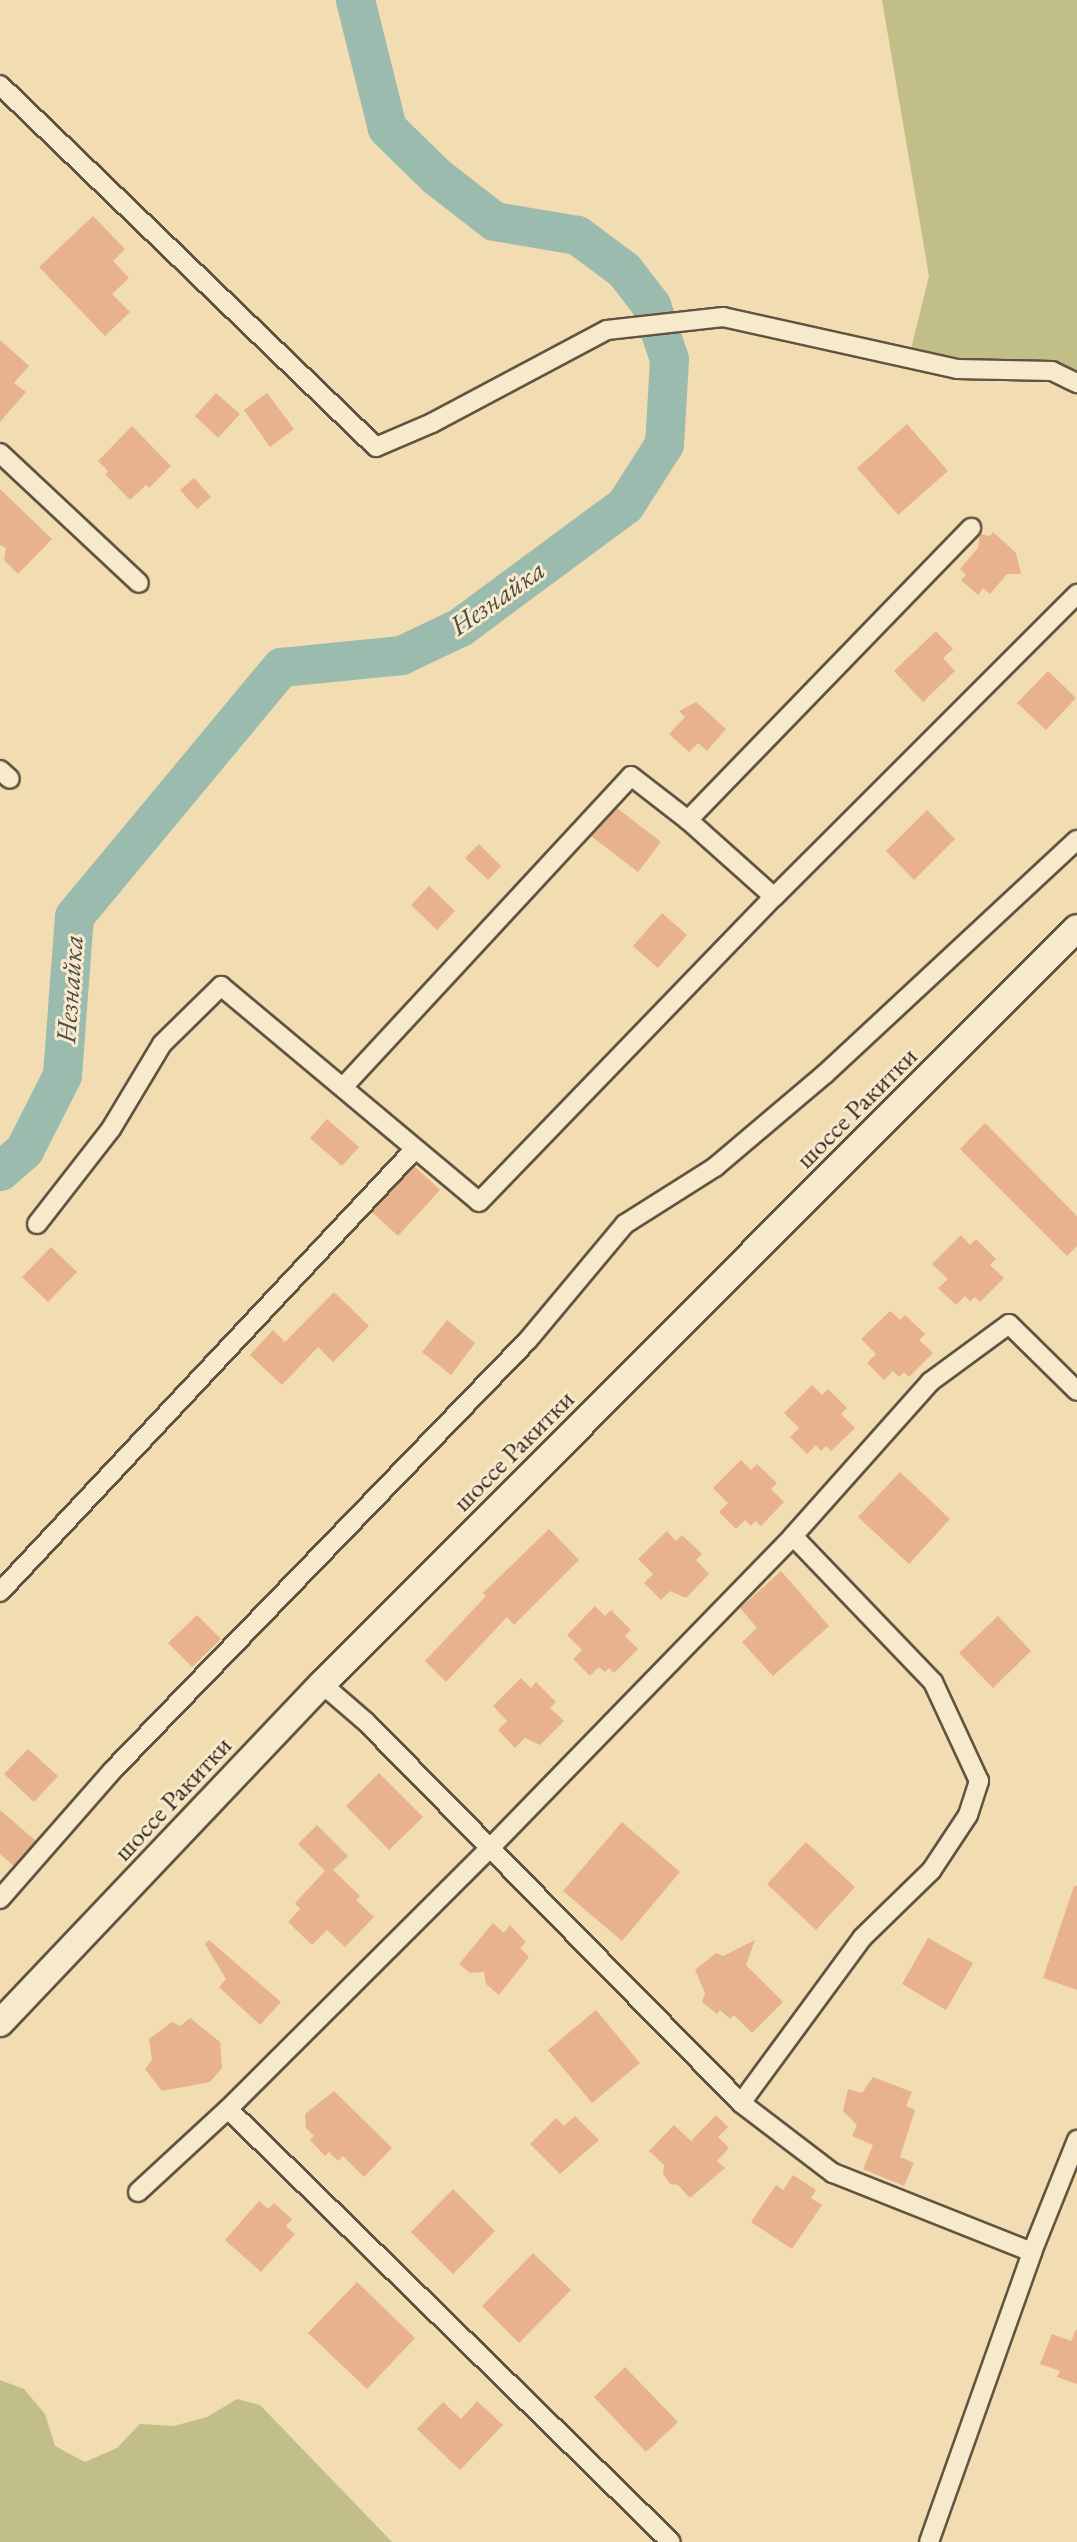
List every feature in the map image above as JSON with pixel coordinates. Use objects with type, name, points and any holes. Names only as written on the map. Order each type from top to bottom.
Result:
[{"type":"main road","name":"шоссе Ракитки","points":[[0,2023],[321,1684],[1077,928]]},
{"type":"street","points":[[0,85],[376,447],[432,423],[607,330],[723,317],[935,364],[1052,371],[1077,382]]},
{"type":"street","points":[[0,453],[139,583]]},
{"type":"street","points":[[688,820],[971,528]]},
{"type":"street","points":[[37,1224],[111,1129],[162,1044],[221,986],[344,1086],[479,1202],[774,897],[1077,594]]},
{"type":"street","points":[[344,1086],[631,776],[688,820],[774,897]]},
{"type":"street","points":[[0,1899],[112,1771],[528,1340],[625,1224],[715,1167],[825,1074],[1077,840]]},
{"type":"street","points":[[0,1592],[415,1149]]},
{"type":"street","points":[[138,2193],[228,2109],[489,1849],[793,1536],[930,1382],[1009,1324],[1077,1390]]},
{"type":"street","points":[[741,2103],[862,1938],[931,1871],[968,1815],[979,1781],[933,1682],[793,1536]]},
{"type":"street","points":[[321,1684],[366,1722],[741,2103],[833,2173],[1032,2252]]},
{"type":"street","points":[[228,2109],[670,2542]]},
{"type":"street","points":[[928,2542],[1032,2252],[1077,2140]]},
{"type":"shaded area","points":[[882,0],[1077,0],[1077,379],[911,349],[929,276]]},
{"type":"shaded area","points":[[0,2380],[24,2389],[45,2414],[55,2446],[85,2462],[117,2448],[140,2424],[174,2426],[207,2417],[237,2399],[260,2405],[392,2542],[0,2542]]},
{"type":"building","points":[[93,216],[125,249],[113,261],[129,278],[112,294],[130,312],[105,336],[39,267]]},
{"type":"building","points":[[0,340],[29,366],[14,383],[26,392],[0,422]]},
{"type":"building","points":[[216,393],[240,414],[218,438],[195,416]]},
{"type":"building","points":[[267,393],[294,429],[270,447],[244,410]]},
{"type":"building","points":[[907,424],[948,471],[898,515],[857,468]]},
{"type":"building","points":[[132,426],[171,466],[149,488],[146,485],[130,500],[105,474],[108,471],[98,461]]},
{"type":"building","points":[[194,478],[211,497],[197,509],[180,490]]},
{"type":"building","points":[[0,489],[52,539],[18,574],[4,560],[6,548],[0,545]]},
{"type":"building","points":[[993,532],[1016,553],[1021,574],[1007,574],[990,594],[983,588],[978,595],[961,580],[966,575],[960,569],[978,548],[980,534],[990,536]]},
{"type":"building","points":[[936,631],[953,649],[943,658],[955,671],[923,702],[894,671]]},
{"type":"building","points":[[1048,671],[1076,698],[1046,730],[1017,703]]},
{"type":"building","points":[[696,702],[726,729],[707,751],[698,743],[689,752],[669,734],[685,717],[679,711]]},
{"type":"building","points":[[617,808],[661,842],[638,872],[591,836]]},
{"type":"building","points":[[927,810],[955,839],[914,880],[886,851]]},
{"type":"building","points":[[479,844],[501,866],[488,880],[465,858]]},
{"type":"building","points":[[429,886],[455,911],[437,930],[411,905]]},
{"type":"building","points":[[662,913],[687,935],[658,968],[633,946]]},
{"type":"building","points":[[327,1119],[359,1147],[342,1166],[310,1138]]},
{"type":"building","points":[[985,1123],[1077,1216],[1077,1246],[1067,1256],[960,1149]]},
{"type":"building","points":[[414,1166],[440,1190],[398,1236],[372,1212]]},
{"type":"building","points":[[961,1235],[970,1245],[976,1239],[996,1259],[990,1265],[1004,1278],[980,1302],[975,1297],[970,1301],[965,1296],[956,1305],[938,1288],[948,1279],[932,1264]]},
{"type":"building","points":[[51,1247],[77,1272],[48,1302],[22,1277]]},
{"type":"building","points":[[334,1292],[369,1326],[333,1362],[318,1347],[282,1385],[250,1355],[273,1330],[285,1342]]},
{"type":"building","points":[[890,1311],[900,1320],[905,1315],[925,1334],[919,1340],[933,1353],[909,1377],[904,1372],[899,1377],[893,1371],[884,1380],[867,1363],[876,1354],[861,1339]]},
{"type":"building","points":[[447,1320],[475,1343],[451,1375],[422,1352]]},
{"type":"building","points":[[812,1385],[822,1395],[828,1389],[847,1408],[841,1414],[855,1428],[831,1451],[826,1446],[821,1451],[816,1445],[807,1454],[790,1437],[799,1428],[784,1413]]},
{"type":"building","points":[[741,1460],[751,1470],[757,1464],[777,1483],[771,1489],[784,1502],[761,1526],[755,1521],[751,1526],[745,1520],[736,1529],[719,1512],[728,1503],[713,1488]]},
{"type":"building","points":[[900,1472],[950,1519],[909,1564],[858,1517]]},
{"type":"building","points":[[549,1529],[579,1560],[514,1625],[507,1617],[446,1682],[425,1661],[486,1596],[483,1593]]},
{"type":"building","points":[[667,1531],[676,1541],[682,1535],[702,1554],[696,1560],[709,1574],[686,1598],[670,1591],[661,1600],[644,1583],[653,1574],[638,1559]]},
{"type":"building","points":[[781,1571],[829,1626],[773,1676],[742,1642],[757,1628],[740,1608]]},
{"type":"building","points":[[595,1606],[605,1616],[611,1610],[631,1630],[625,1636],[638,1649],[614,1673],[609,1668],[605,1672],[599,1667],[590,1676],[573,1659],[582,1650],[567,1635]]},
{"type":"building","points":[[197,1615],[221,1639],[192,1667],[168,1643]]},
{"type":"building","points":[[998,1616],[1031,1651],[993,1688],[959,1653]]},
{"type":"building","points":[[521,1678],[531,1688],[536,1682],[556,1702],[550,1708],[564,1721],[540,1745],[525,1738],[515,1748],[498,1730],[507,1721],[493,1706]]},
{"type":"building","points":[[28,1749],[58,1776],[34,1802],[4,1774]]},
{"type":"building","points":[[379,1773],[423,1817],[389,1850],[346,1806]]},
{"type":"building","points":[[0,1810],[36,1841],[14,1866],[0,1854]]},
{"type":"building","points":[[622,1822],[680,1872],[622,1941],[563,1891]]},
{"type":"building","points":[[317,1825],[348,1856],[333,1870],[360,1896],[356,1900],[374,1917],[345,1947],[327,1930],[312,1945],[288,1922],[300,1909],[295,1903],[325,1871],[298,1844]]},
{"type":"building","points":[[806,1842],[855,1887],[816,1930],[767,1884]]},
{"type":"building","points":[[1074,1886],[1077,1886],[1077,1990],[1043,1978]]},
{"type":"building","points":[[493,1923],[504,1933],[510,1925],[526,1942],[520,1948],[529,1957],[499,1995],[486,1984],[484,1972],[470,1973],[459,1964]]},
{"type":"building","points":[[928,1938],[973,1963],[946,2010],[902,1984]]},
{"type":"building","points":[[209,1940],[281,2002],[260,2025],[219,1987],[226,1979],[205,1944]]},
{"type":"building","points":[[755,1940],[746,1965],[783,2002],[752,2033],[734,2015],[730,2019],[720,2010],[717,2014],[702,2002],[705,1993],[695,1970],[716,1953],[723,1956]]},
{"type":"building","points":[[596,2010],[640,2063],[592,2103],[548,2050]]},
{"type":"building","points":[[190,2018],[220,2042],[222,2068],[210,2082],[162,2091],[145,2069],[152,2060],[149,2039],[172,2022],[180,2026]]},
{"type":"building","points":[[873,2077],[912,2092],[906,2106],[915,2110],[900,2157],[914,2163],[904,2186],[863,2169],[873,2145],[852,2136],[857,2125],[843,2111],[848,2089],[862,2093]]},
{"type":"building","points":[[334,2091],[392,2148],[364,2177],[343,2156],[338,2161],[329,2152],[325,2156],[310,2140],[314,2136],[306,2128],[305,2114]]},
{"type":"building","points":[[716,2115],[728,2127],[718,2137],[729,2148],[717,2161],[725,2168],[690,2198],[678,2185],[670,2184],[663,2174],[664,2165],[649,2151],[674,2125],[691,2141]]},
{"type":"building","points":[[575,2116],[599,2140],[560,2174],[530,2144],[556,2118],[564,2126]]},
{"type":"building","points":[[793,2175],[816,2190],[811,2198],[822,2205],[792,2249],[751,2222],[776,2185],[783,2190]]},
{"type":"building","points":[[453,2189],[495,2231],[453,2274],[411,2232]]},
{"type":"building","points":[[259,2201],[268,2209],[274,2203],[292,2219],[286,2226],[295,2234],[261,2272],[225,2240]]},
{"type":"building","points":[[533,2253],[571,2290],[519,2343],[482,2306]]},
{"type":"building","points":[[357,2282],[415,2338],[367,2389],[308,2333]]},
{"type":"building","points":[[1076,2330],[1077,2384],[1057,2377],[1060,2371],[1040,2364],[1052,2334],[1071,2341]]},
{"type":"building","points":[[625,2367],[678,2422],[646,2452],[594,2397]]},
{"type":"building","points":[[477,2401],[503,2425],[460,2470],[417,2429],[443,2402],[461,2419]]},
{"type":"waterway","name":"Незнайка","points":[[0,1171],[24,1150],[62,1075],[74,916],[281,667],[401,655],[460,627],[625,505],[664,444],[669,359],[651,305],[624,270],[577,235],[494,221],[436,176],[387,128],[355,0]]}]
